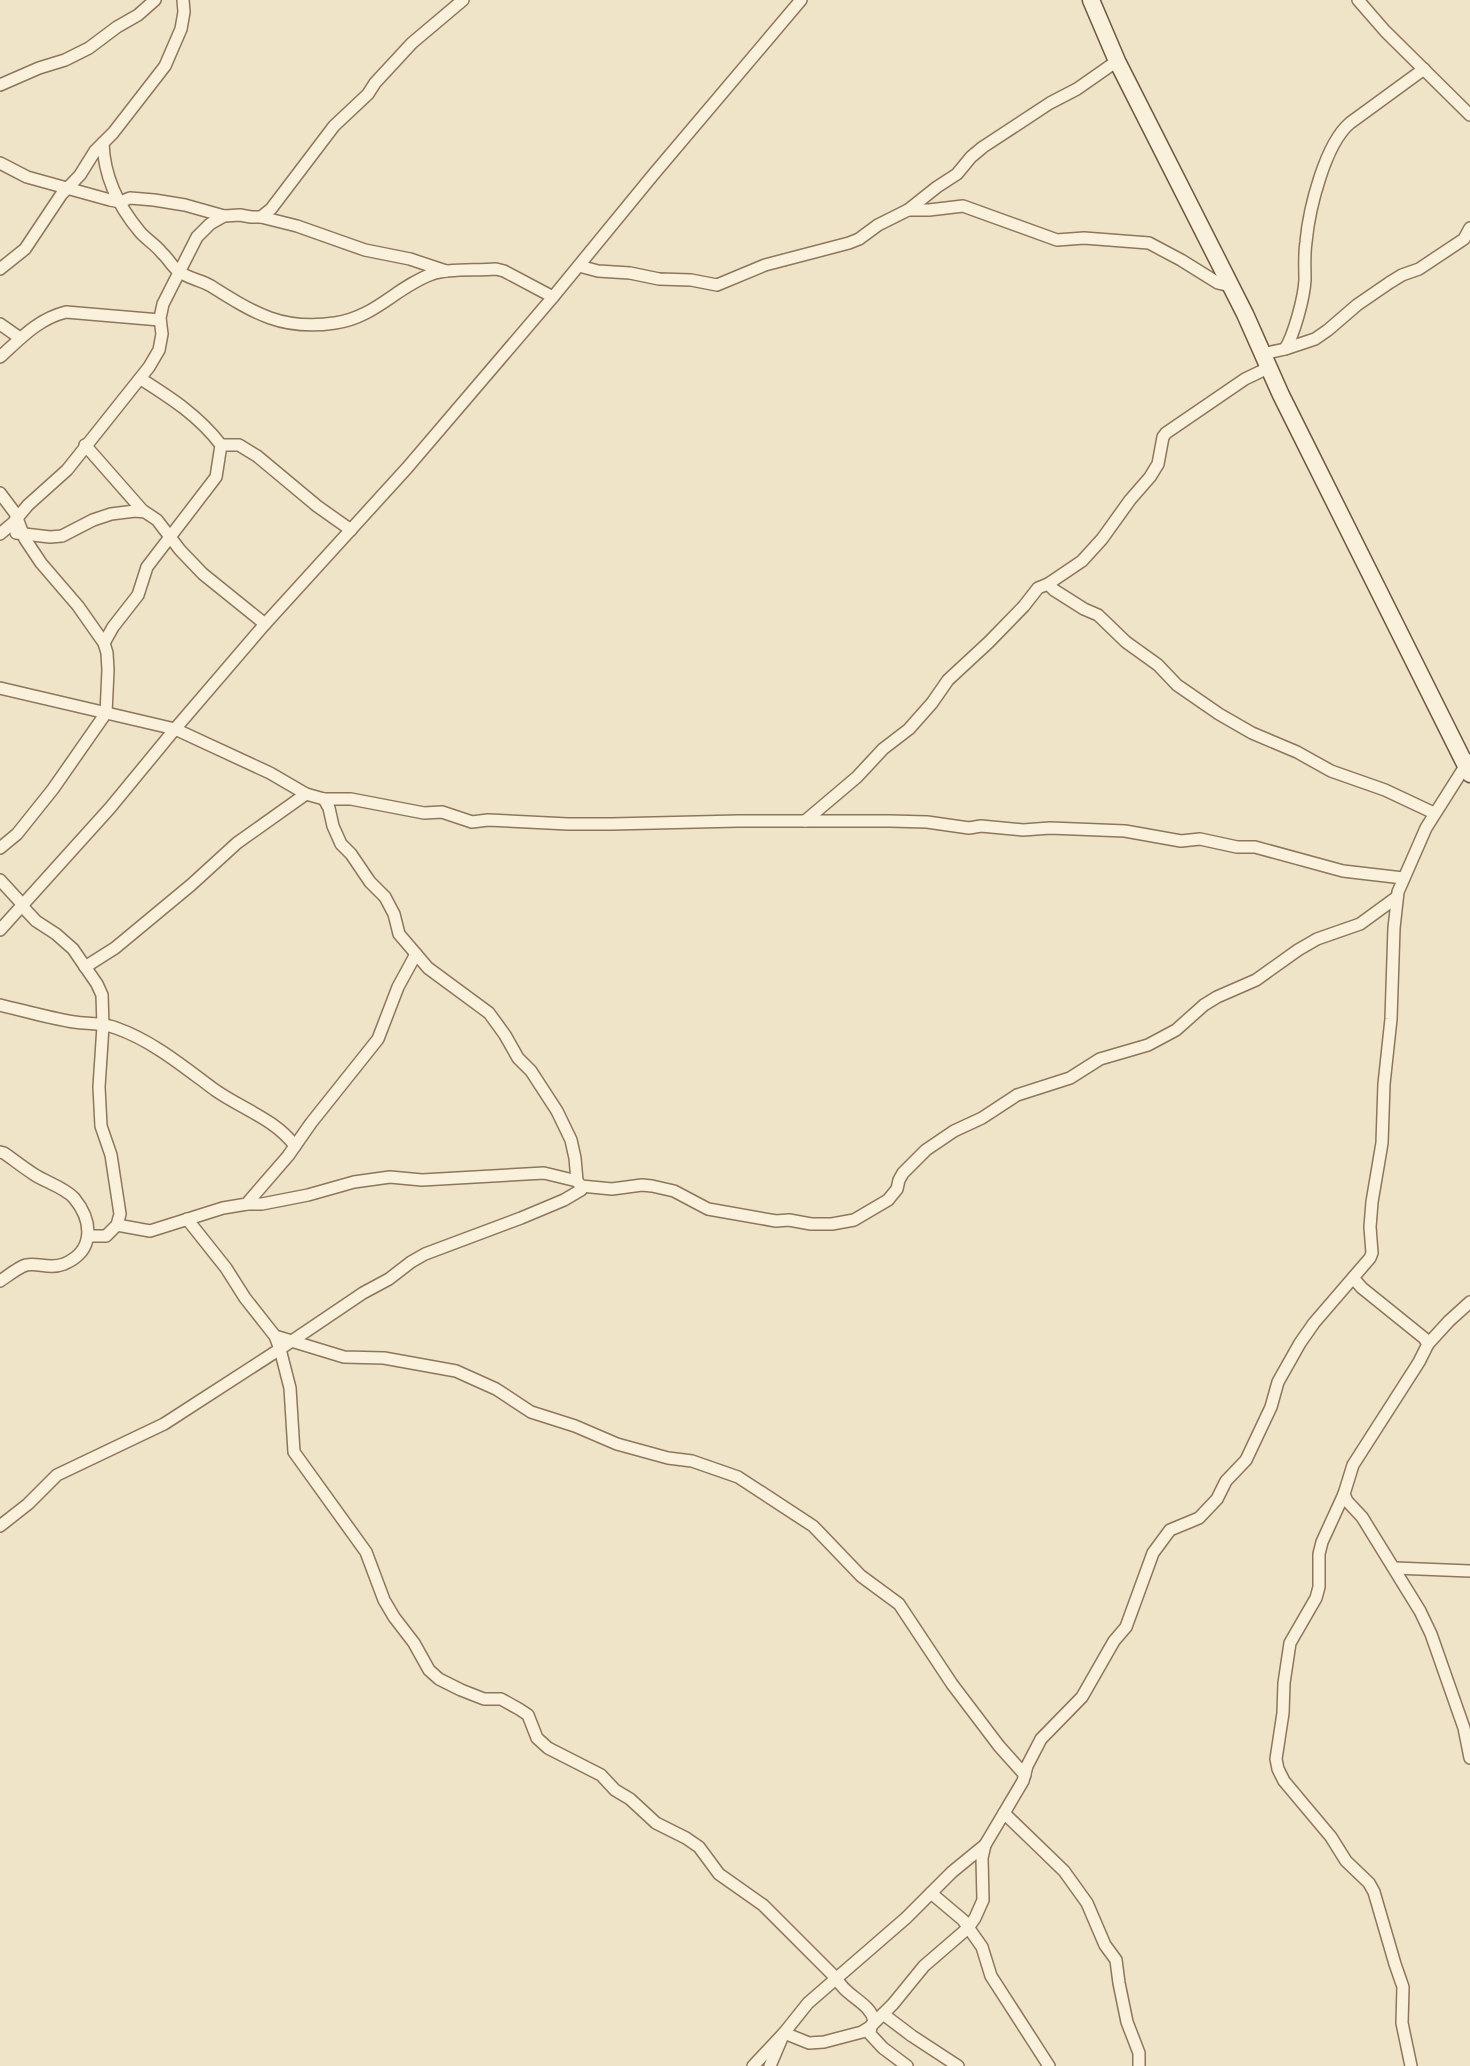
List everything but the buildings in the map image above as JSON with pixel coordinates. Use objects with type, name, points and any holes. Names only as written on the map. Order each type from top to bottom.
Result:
[{"type":"street","points":[[0,85],[39,68],[65,60],[90,48],[117,27],[138,15],[155,0]]},
{"type":"street","points":[[0,269],[25,249],[52,207],[80,176],[103,143],[166,66],[181,28],[184,12],[183,0]]},
{"type":"street","points":[[261,217],[272,209],[334,126],[368,94],[375,83],[412,43],[463,0]]},
{"type":"street","points":[[0,930],[110,808],[265,624],[407,468],[553,297],[653,174],[801,0]]},
{"type":"street","points":[[784,2033],[809,2043],[824,2042],[862,2032],[871,2026],[904,1992],[924,1966],[968,1928],[983,1900],[982,1858],[985,1845],[1025,1775],[1034,1749],[1040,1739],[1082,1697],[1114,1641],[1126,1627],[1154,1553],[1170,1530],[1199,1518],[1210,1508],[1226,1481],[1246,1460],[1271,1407],[1278,1382],[1300,1343],[1314,1322],[1353,1278],[1372,1253],[1370,1227],[1375,1175],[1382,1143],[1384,1084],[1394,981],[1394,928],[1397,897],[1403,878],[1434,813],[1469,766],[1265,361],[1251,326],[1118,61],[1091,0]]},
{"type":"street","points":[[1358,0],[1385,31],[1470,115]]},
{"type":"street","points":[[578,266],[630,273],[659,280],[692,280],[717,285],[765,265],[849,244],[878,225],[908,210],[957,174],[983,146],[1050,103],[1078,89],[1118,61]]},
{"type":"street","points":[[1285,349],[1293,334],[1302,297],[1308,226],[1322,172],[1332,147],[1350,122],[1424,69]]},
{"type":"street","points":[[103,143],[107,176],[120,202],[140,232],[178,272],[206,283],[240,304],[271,319],[292,324],[311,325],[351,320],[374,310],[414,282],[432,274],[449,272],[496,269],[504,271],[553,297]]},
{"type":"street","points":[[0,163],[27,177],[85,194],[120,202],[130,198],[154,200],[185,205],[224,216]]},
{"type":"street","points":[[908,210],[930,210],[963,206],[1057,240],[1084,238],[1149,243],[1218,283],[1230,286]]},
{"type":"street","points":[[1,533],[66,470],[114,409],[141,379],[159,350],[162,334],[160,320],[163,304],[197,236],[210,224],[224,216],[240,214],[261,217],[305,228],[365,250],[410,259],[449,272]]},
{"type":"street","points":[[805,821],[857,776],[883,749],[909,729],[932,703],[948,680],[989,642],[1024,606],[1038,588],[1048,584],[1082,561],[1102,539],[1130,500],[1150,477],[1158,464],[1159,451],[1166,433],[1245,379],[1265,361],[1285,349],[1315,339],[1356,305],[1381,288],[1402,275],[1419,269],[1464,239],[1470,228]]},
{"type":"street","points":[[0,357],[35,325],[52,315],[66,312],[160,320]]},
{"type":"street","points":[[0,324],[20,338]]},
{"type":"street","points":[[141,379],[188,410],[221,445],[239,445],[257,456],[317,506],[351,530]]},
{"type":"street","points":[[85,445],[143,511],[153,516],[180,550],[203,574],[265,624]]},
{"type":"street","points":[[104,643],[113,627],[138,595],[147,567],[216,477],[221,445]]},
{"type":"street","points":[[0,493],[16,518],[22,533],[42,563],[78,606],[104,643],[107,653],[108,670],[106,713],[53,789],[17,834],[0,848]]},
{"type":"street","points":[[1,533],[22,533],[50,537],[62,536],[93,520],[111,514],[143,511]]},
{"type":"street","points":[[1048,584],[1084,609],[1098,615],[1126,642],[1158,665],[1177,685],[1252,734],[1297,752],[1331,770],[1385,790],[1434,813]]},
{"type":"street","points":[[0,688],[175,729],[270,773],[306,794],[324,799],[351,798],[424,814],[442,812],[472,822],[488,820],[612,824],[890,821],[927,822],[969,828],[981,826],[1023,830],[1050,828],[1125,831],[1180,841],[1200,839],[1237,847],[1255,847],[1343,871],[1403,878]]},
{"type":"street","points":[[85,967],[116,948],[191,885],[236,843],[306,794]]},
{"type":"street","points":[[0,1526],[28,1504],[58,1475],[164,1424],[411,1262],[425,1254],[486,1232],[564,1200],[581,1190],[573,1148],[565,1126],[531,1071],[518,1058],[489,1013],[428,968],[399,934],[394,914],[385,897],[370,882],[351,854],[341,844],[324,799]]},
{"type":"street","points":[[0,880],[36,920],[73,949],[102,995],[103,1026],[99,1087],[101,1126],[111,1155],[120,1214],[117,1225],[106,1236],[89,1236]]},
{"type":"street","points":[[117,1225],[150,1231],[187,1219],[247,1204],[262,1204],[308,1195],[354,1182],[390,1177],[422,1180],[544,1173],[579,1183],[612,1189],[642,1185],[674,1190],[708,1209],[776,1221],[788,1220],[811,1224],[832,1224],[854,1220],[888,1200],[897,1189],[903,1173],[926,1150],[954,1131],[982,1118],[1017,1095],[1070,1078],[1100,1059],[1148,1044],[1176,1030],[1204,1005],[1217,997],[1256,980],[1317,939],[1360,924],[1397,897]]},
{"type":"street","points":[[247,1204],[378,1039],[398,987],[416,954]]},
{"type":"street","points":[[0,1005],[52,1018],[114,1027],[157,1048],[217,1091],[251,1110],[298,1141]]},
{"type":"street","points":[[0,1152],[73,1197],[85,1216],[89,1236],[86,1245],[75,1258],[51,1267],[27,1265],[0,1281]]},
{"type":"street","points":[[187,1219],[226,1268],[245,1298],[275,1336],[290,1388],[294,1452],[366,1552],[384,1600],[394,1617],[414,1643],[429,1670],[439,1679],[461,1690],[484,1699],[501,1699],[528,1715],[537,1738],[548,1748],[601,1775],[615,1790],[630,1800],[656,1823],[686,1838],[699,1848],[719,1874],[763,1905],[837,1979],[845,1991],[871,2014],[874,2021],[870,2034],[907,2066]]},
{"type":"street","points":[[1353,1278],[1362,1288],[1424,1338],[1428,1344]]},
{"type":"street","points":[[1411,2066],[1402,2023],[1403,1987],[1394,1964],[1374,1892],[1369,1883],[1346,1861],[1331,1837],[1284,1781],[1278,1769],[1276,1759],[1282,1726],[1284,1683],[1289,1649],[1297,1630],[1316,1598],[1319,1587],[1319,1554],[1322,1542],[1344,1494],[1353,1466],[1420,1362],[1428,1344],[1449,1320],[1470,1302]]},
{"type":"street","points":[[275,1336],[344,1357],[384,1358],[456,1371],[496,1389],[532,1412],[575,1426],[617,1444],[668,1458],[692,1461],[738,1477],[813,1526],[861,1576],[899,1604],[952,1684],[999,1746],[1025,1775]]},
{"type":"street","points":[[1344,1494],[1347,1501],[1362,1517],[1395,1568],[1431,1634],[1464,1728],[1470,1758]]},
{"type":"street","points":[[1395,1568],[1470,1571]]},
{"type":"street","points":[[1004,1812],[1064,1871],[1087,1903],[1105,1945],[1116,1960],[1118,1983],[1127,2022],[1139,2053],[1139,2066]]},
{"type":"street","points":[[753,2066],[813,1998],[906,1918],[985,1845]]},
{"type":"street","points":[[931,1893],[963,1920],[982,1947],[991,1976],[1050,2066]]},
{"type":"street","points":[[883,2014],[958,2066]]},
{"type":"street","points":[[770,2066],[784,2033]]}]
